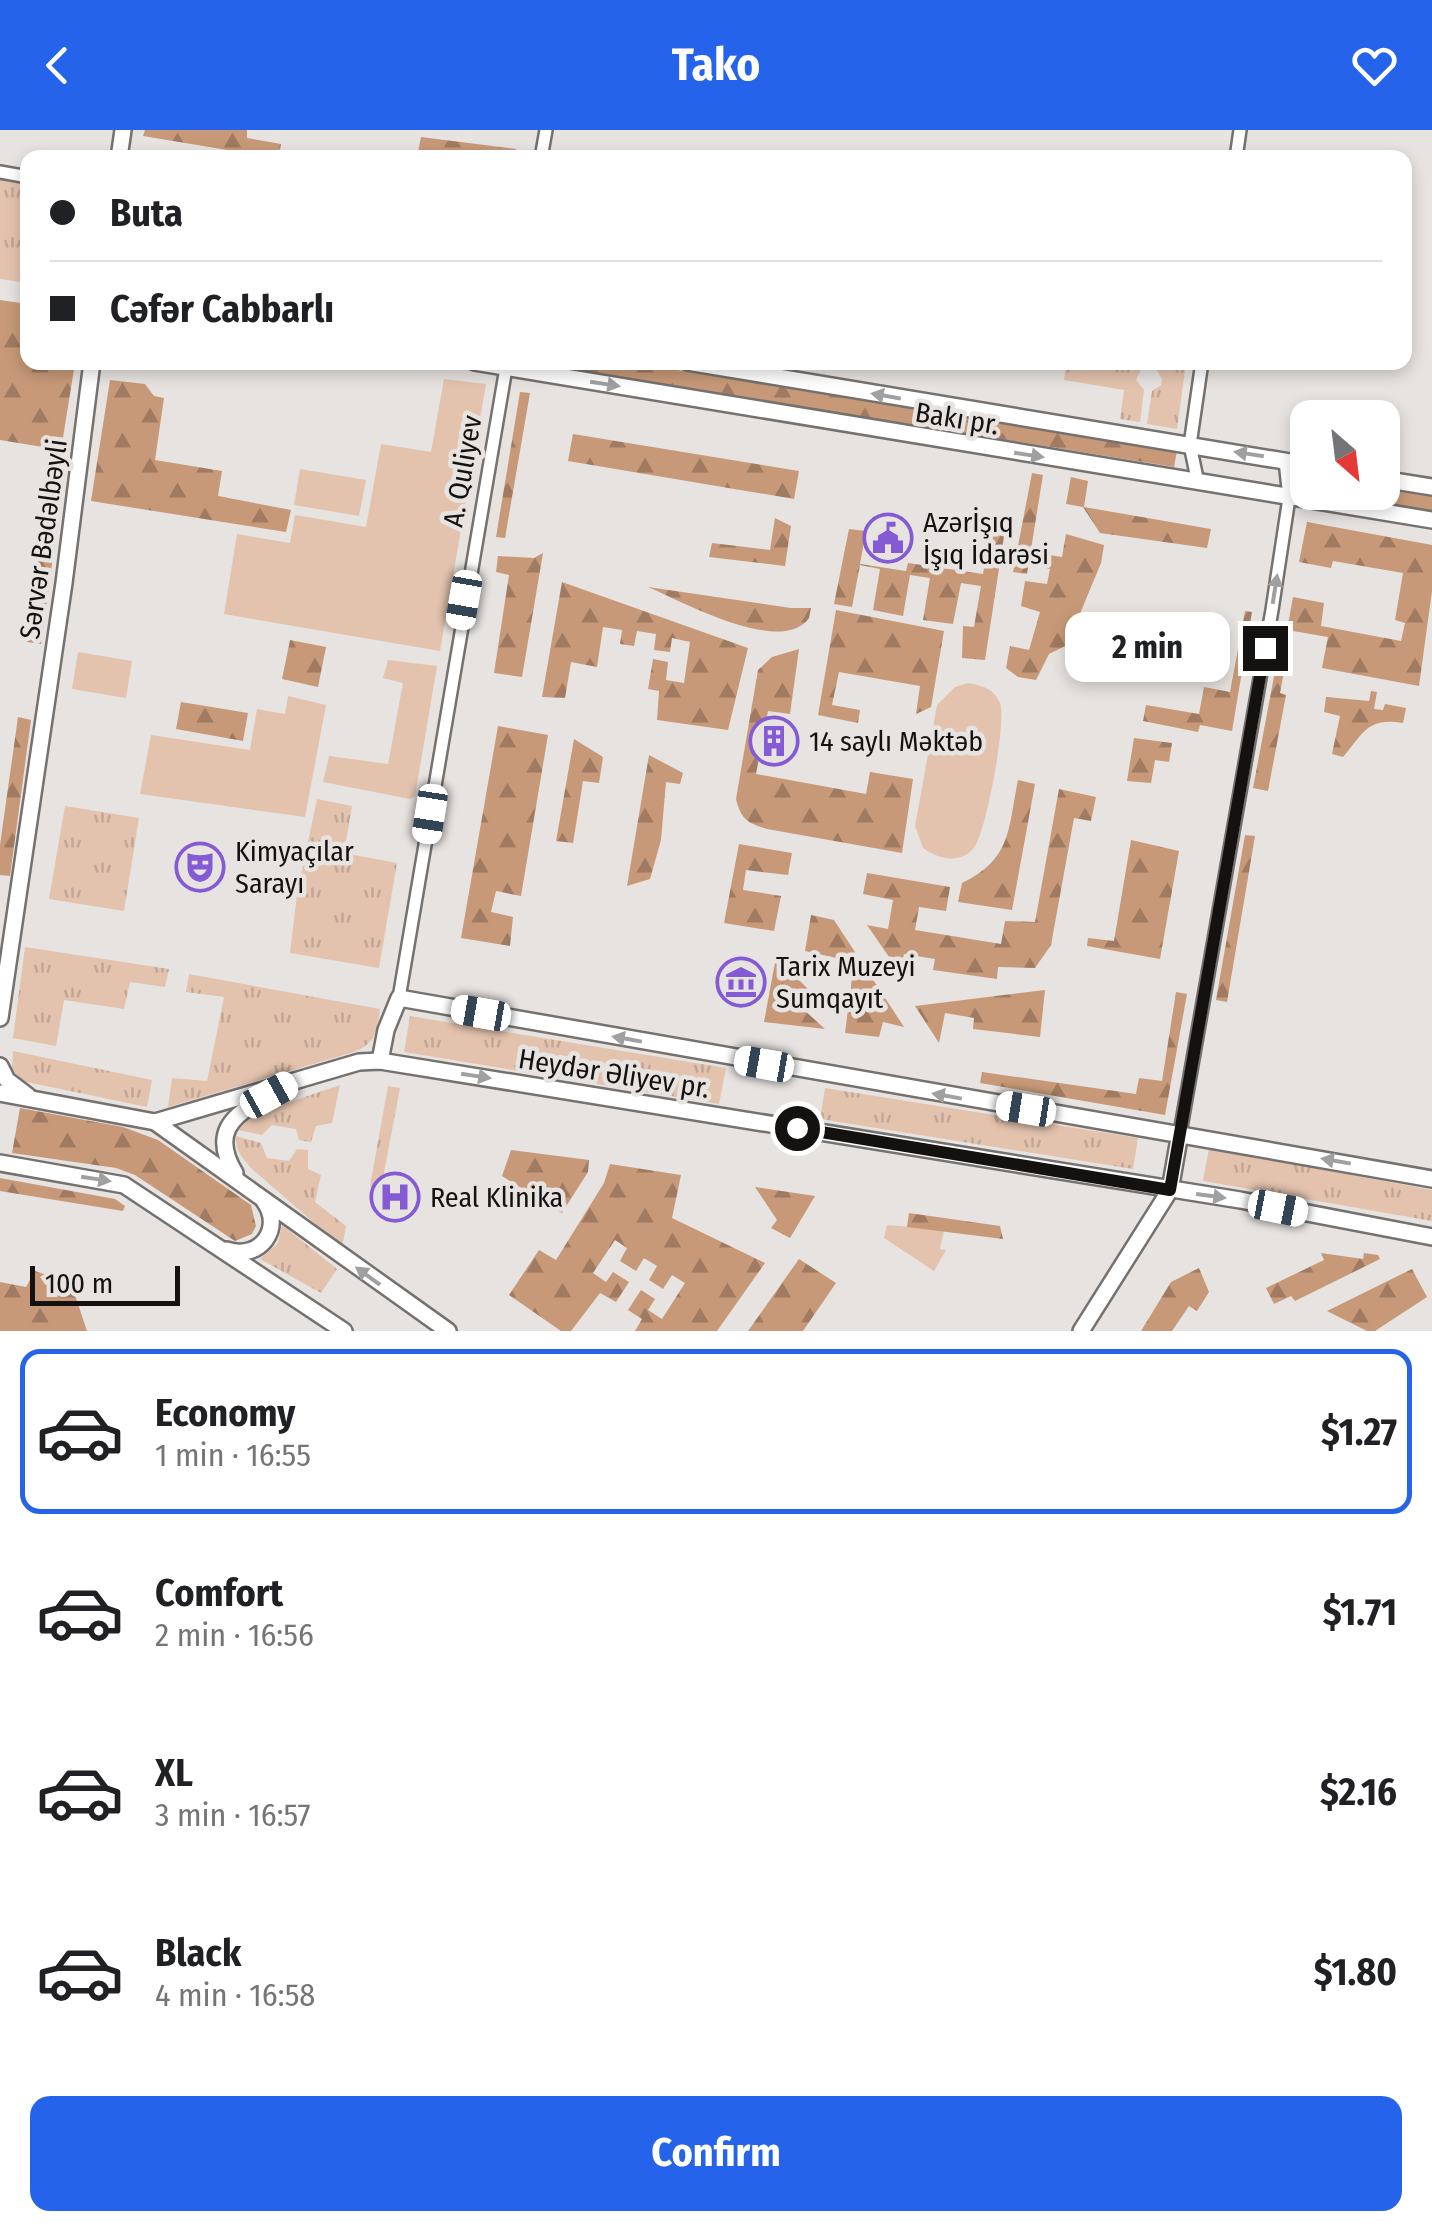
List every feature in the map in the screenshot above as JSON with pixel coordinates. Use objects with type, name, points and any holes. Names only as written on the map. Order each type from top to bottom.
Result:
[{"type":"main road","name":"Sərvər Bədəlbəyli","points":[[0,1018],[6,935],[64,583],[91,370]]},
{"type":"main road","name":"Bakı pr.","points":[[537,370],[1432,520]]},
{"type":"main road","name":"Bakı pr.","points":[[735,370],[1290,462]]},
{"type":"main road","points":[[1400,482],[1432,487]]},
{"type":"main road","points":[[155,1122],[363,1061],[380,1061],[386,1030],[399,998]]},
{"type":"main road","name":"Heydər Əliyev pr.","points":[[399,998],[1432,1179]]},
{"type":"main road","name":"Heydər Əliyev pr.","points":[[380,1061],[1170,1190],[1432,1237]]},
{"type":"main road","points":[[0,1066],[7,1080],[32,1098]]},
{"type":"main road","points":[[239,1179],[225,1150],[229,1125],[240,1112],[290,1084]]},
{"type":"main road","points":[[0,1093],[155,1122],[448,1331]]},
{"type":"main road","points":[[1081,1331],[1170,1190],[1180,1133]]},
{"type":"main road","points":[[0,1163],[119,1183],[344,1331]]},
{"type":"main road","points":[[215,1244],[246,1253],[264,1244],[272,1230],[272,1216],[255,1191]]},
{"type":"street","name":"A. Quliyev","points":[[399,998],[506,370]]},
{"type":"street","points":[[1198,482],[1190,445],[1201,370]]},
{"type":"street","points":[[1180,1133],[1289,498],[1285,461]]},
{"type":"green space","points":[[145,130],[247,130],[247,138],[281,144],[280,150],[227,150],[143,136]]},
{"type":"green space","points":[[421,137],[516,149],[516,150],[418,150]]},
{"type":"green space","points":[[0,177],[20,181],[20,282],[0,279]]},
{"type":"green space","points":[[0,300],[20,303],[20,370],[74,370],[61,450],[0,440]]},
{"type":"green space","points":[[576,370],[677,370],[1177,451],[1174,467]]},
{"type":"green space","points":[[1065,370],[1141,370],[1136,380],[1144,390],[1140,422],[1120,419],[1124,390],[1064,380]]},
{"type":"green space","points":[[1157,370],[1185,370],[1177,429],[1147,424],[1152,391],[1161,385]]},
{"type":"green space","points":[[444,379],[486,384],[440,651],[224,614],[237,534],[290,543],[295,515],[366,527],[381,444],[431,452]]},
{"type":"green space","points":[[110,380],[145,384],[154,396],[164,398],[155,460],[222,471],[218,496],[291,510],[286,532],[91,501]]},
{"type":"green space","points":[[520,392],[530,393],[505,538],[496,537]]},
{"type":"green space","points":[[573,434],[799,471],[794,499],[568,461]]},
{"type":"green space","points":[[52,467],[65,470],[41,644],[27,642]]},
{"type":"green space","points":[[300,469],[366,480],[359,516],[294,505]]},
{"type":"green space","points":[[1032,473],[1043,475],[1027,574],[1013,572]]},
{"type":"green space","points":[[1071,477],[1088,481],[1084,507],[1211,529],[1207,548],[1100,533],[1083,507],[1066,504]]},
{"type":"green space","points":[[1400,490],[1432,495],[1432,511],[1400,506]]},
{"type":"green space","points":[[775,518],[791,526],[785,566],[709,557],[712,543],[770,550]]},
{"type":"green space","points":[[1307,522],[1432,545],[1432,591],[1419,686],[1322,668],[1328,637],[1287,630],[1293,597],[1324,603],[1321,626],[1401,641],[1405,623],[1395,620],[1403,573],[1333,561],[1331,568],[1299,562]]},
{"type":"green space","points":[[849,529],[866,531],[860,564],[906,571],[908,563],[983,574],[990,533],[1004,536],[985,660],[962,658],[963,626],[974,627],[981,586],[961,583],[953,624],[923,620],[930,578],[910,575],[903,616],[873,610],[880,569],[860,565],[852,607],[834,604]]},
{"type":"green space","points":[[1066,534],[1104,545],[1101,563],[1067,645],[1049,654],[1036,680],[1018,677],[1006,668],[1010,646],[1029,650],[1040,612],[1021,606],[1025,581],[1047,584],[1050,569],[1041,567],[1043,554],[1062,557]]},
{"type":"green space","points":[[543,553],[522,677],[494,673],[509,575],[496,572],[498,556],[534,558]]},
{"type":"green space","points":[[562,582],[748,648],[728,730],[657,720],[659,691],[648,689],[653,659],[668,662],[666,680],[684,683],[690,642],[672,638],[670,652],[654,650],[656,634],[637,631],[634,646],[620,644],[622,630],[603,627],[597,667],[571,662],[565,698],[542,697]]},
{"type":"green space","points":[[648,587],[811,608],[809,618],[796,628],[777,632],[731,622]]},
{"type":"green space","points":[[836,610],[944,631],[931,707],[916,714],[920,686],[839,672],[832,705],[860,710],[858,723],[818,715]]},
{"type":"green space","points":[[1245,611],[1252,612],[1232,731],[1200,725],[1198,732],[1143,721],[1146,705],[1199,714],[1204,687],[1230,692]]},
{"type":"green space","points":[[290,640],[326,647],[318,687],[282,679]]},
{"type":"green space","points":[[799,649],[790,714],[768,711],[756,774],[866,794],[870,772],[913,779],[902,853],[767,829],[750,822],[740,811],[736,799],[758,670],[772,657]]},
{"type":"green space","points":[[1279,650],[1288,651],[1280,693],[1286,695],[1268,791],[1253,788]]},
{"type":"green space","points":[[78,652],[132,661],[126,698],[72,689]]},
{"type":"green space","points":[[388,660],[437,666],[415,796],[410,799],[323,782],[329,756],[388,764],[403,683],[383,678]]},
{"type":"green space","points":[[968,683],[987,688],[997,698],[1001,731],[978,840],[967,854],[948,858],[923,848],[915,826],[937,705],[955,687]]},
{"type":"green space","points":[[1371,691],[1377,692],[1374,709],[1383,710],[1385,704],[1406,708],[1403,723],[1374,725],[1343,757],[1332,754],[1340,716],[1324,712],[1326,697],[1369,701]]},
{"type":"green space","points":[[288,696],[326,705],[305,817],[140,794],[151,735],[250,750],[257,709],[285,714]]},
{"type":"green space","points":[[181,702],[248,713],[243,741],[176,729]]},
{"type":"green space","points":[[18,717],[31,720],[10,876],[0,875],[0,845]]},
{"type":"green space","points":[[498,726],[548,735],[521,896],[496,891],[491,912],[513,917],[510,946],[461,938]]},
{"type":"green space","points":[[1134,738],[1172,743],[1169,762],[1155,760],[1151,783],[1127,781]]},
{"type":"green space","points":[[574,739],[603,757],[599,783],[583,781],[573,843],[556,841]]},
{"type":"green space","points":[[649,755],[683,773],[680,784],[666,782],[661,840],[650,879],[627,886]]},
{"type":"green space","points":[[1018,780],[1035,784],[1012,910],[958,902],[962,883],[990,864],[1005,841]]},
{"type":"green space","points":[[1059,789],[1096,797],[1091,821],[1074,818],[1051,945],[1035,968],[998,967],[997,979],[933,970],[935,959],[904,954],[900,973],[867,925],[888,929],[893,900],[863,894],[867,873],[950,887],[946,911],[919,907],[915,930],[1001,944],[1005,921],[1035,922]]},
{"type":"green space","points":[[317,799],[352,806],[344,853],[397,863],[379,968],[290,953],[297,894]]},
{"type":"green space","points":[[65,806],[139,818],[124,911],[49,899]]},
{"type":"green space","points":[[1245,835],[1255,836],[1227,1002],[1216,1000]]},
{"type":"green space","points":[[1131,840],[1179,851],[1160,959],[1087,946],[1088,938],[1114,941]]},
{"type":"green space","points":[[739,844],[792,853],[788,875],[746,870],[743,890],[781,896],[774,931],[724,923]]},
{"type":"green space","points":[[811,915],[834,920],[904,1027],[883,1022],[879,1037],[845,1033],[854,962],[805,951]]},
{"type":"green space","points":[[25,947],[169,969],[165,987],[130,982],[124,1009],[64,1000],[56,1046],[13,1038]]},
{"type":"green space","points":[[776,957],[814,995],[802,1008],[825,1029],[764,1022]]},
{"type":"green space","points":[[189,974],[380,1009],[376,1030],[371,1041],[354,1052],[168,1107],[172,1078],[207,1081],[224,997],[186,992]]},
{"type":"green space","points":[[1045,990],[1040,1037],[973,1029],[974,1018],[945,1013],[939,1043],[915,1006]]},
{"type":"green space","points":[[1176,992],[1187,994],[1165,1115],[980,1083],[982,1072],[1136,1094],[1139,1078],[1162,1081]]},
{"type":"green space","points":[[410,1016],[726,1068],[719,1104],[404,1052]]},
{"type":"green space","points":[[13,1051],[152,1080],[147,1107],[22,1081],[12,1069]]},
{"type":"green space","points":[[340,1085],[332,1123],[316,1126],[311,1142],[299,1140],[296,1129],[272,1125],[262,1135],[238,1130],[252,1115]]},
{"type":"green space","points":[[388,1086],[400,1088],[381,1189],[370,1186]]},
{"type":"green space","points":[[825,1088],[1138,1138],[1133,1169],[820,1119]]},
{"type":"green space","points":[[20,1108],[123,1127],[158,1140],[251,1205],[256,1226],[252,1234],[235,1241],[135,1175],[116,1168],[12,1153]]},
{"type":"green space","points":[[236,1136],[261,1143],[267,1158],[289,1161],[297,1149],[308,1150],[308,1169],[321,1175],[315,1202],[346,1226],[342,1247],[253,1170],[238,1150]]},
{"type":"green space","points":[[1209,1148],[1432,1190],[1432,1221],[1203,1181]]},
{"type":"green space","points":[[511,1150],[589,1160],[588,1172],[562,1213],[502,1176]]},
{"type":"green space","points":[[610,1164],[681,1175],[672,1218],[765,1263],[717,1331],[635,1331],[642,1319],[628,1310],[641,1290],[655,1299],[648,1310],[662,1319],[685,1283],[672,1275],[663,1289],[649,1280],[657,1266],[644,1258],[636,1271],[620,1261],[627,1248],[615,1240],[593,1273],[606,1282],[613,1272],[629,1282],[616,1302],[600,1293],[571,1331],[561,1331],[509,1295],[539,1250],[556,1260],[604,1183]]},
{"type":"green space","points":[[0,1178],[115,1199],[125,1206],[123,1211],[0,1191]]},
{"type":"green space","points":[[755,1187],[815,1196],[790,1238],[771,1228],[777,1220]]},
{"type":"green space","points":[[909,1213],[1000,1226],[1003,1239],[907,1227]]},
{"type":"green space","points":[[282,1225],[337,1269],[321,1293],[260,1259],[278,1243]]},
{"type":"green space","points":[[887,1225],[944,1230],[940,1249],[946,1250],[934,1271],[884,1238]]},
{"type":"green space","points":[[1321,1253],[1363,1259],[1364,1253],[1378,1255],[1380,1259],[1295,1301],[1291,1296],[1274,1304],[1266,1288],[1324,1260]]},
{"type":"green space","points":[[799,1259],[836,1283],[803,1331],[748,1331]]},
{"type":"green space","points":[[1199,1268],[1209,1292],[1197,1311],[1189,1306],[1172,1331],[1141,1331],[1171,1282]]},
{"type":"green space","points":[[1412,1269],[1427,1297],[1375,1331],[1367,1331],[1327,1311]]},
{"type":"green space","points":[[35,1271],[71,1283],[87,1331],[0,1331],[0,1282],[26,1287]]},
{"type":"place","name":"Azərİşıq İşıq İdarəsi","points":[[888,538]]},
{"type":"place","name":"14 saylı Məktəb","points":[[774,741]]},
{"type":"place","name":"Kimyaçılar Sarayı","points":[[200,867]]},
{"type":"place","name":"Tarix Muzeyi Sumqayıt","points":[[741,982]]},
{"type":"place","name":"Real Klinika","points":[[395,1197]]},
{"type":"route","points":[[797,1128],[1170,1190],[1265,648]]}]
